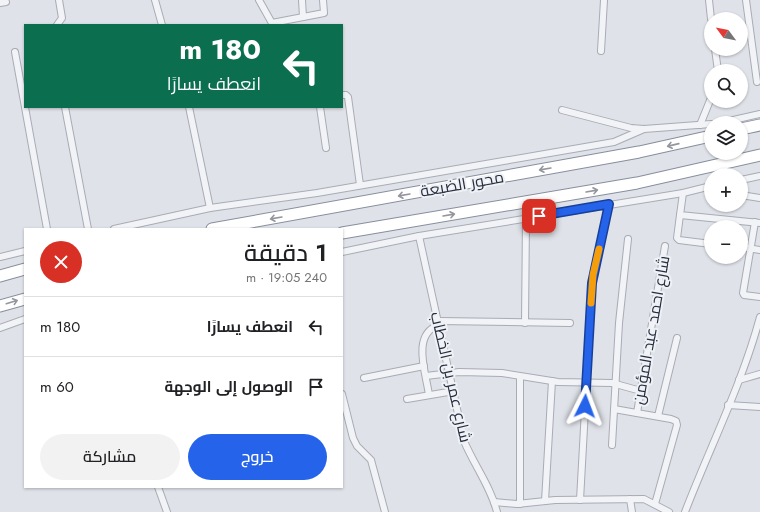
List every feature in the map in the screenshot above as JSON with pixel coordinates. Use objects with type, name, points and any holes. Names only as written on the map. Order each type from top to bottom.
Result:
[{"type":"highway","points":[[748,128],[760,125]]},
{"type":"highway","name":"محور الضبعة","points":[[218,228],[631,154],[704,138]]},
{"type":"highway","name":"محور الضبعة","points":[[343,233],[637,183],[760,155]]},
{"type":"highway","points":[[0,276],[24,269]]},
{"type":"highway","points":[[0,306],[24,299]]},
{"type":"street","points":[[58,24],[62,18],[59,0]]},
{"type":"street","points":[[155,0],[162,24]]},
{"type":"street","points":[[259,0],[273,24],[324,13],[323,0]]},
{"type":"street","points":[[302,0],[303,17]]},
{"type":"street","points":[[601,51],[604,0]]},
{"type":"street","points":[[709,0],[710,12]]},
{"type":"street","points":[[746,0],[757,82]]},
{"type":"street","points":[[15,52],[24,102]]},
{"type":"street","points":[[343,95],[348,97],[360,185]]},
{"type":"street","points":[[25,108],[47,228]]},
{"type":"street","points":[[65,108],[88,228]]},
{"type":"street","points":[[189,108],[210,208]]},
{"type":"street","points":[[320,108],[326,148]]},
{"type":"street","points":[[700,125],[707,108]]},
{"type":"street","points":[[562,110],[631,128],[644,129],[704,125]]},
{"type":"street","points":[[748,117],[760,114]]},
{"type":"street","points":[[119,228],[210,208],[360,185],[614,142],[644,129]]},
{"type":"street","points":[[748,179],[760,176]]},
{"type":"street","points":[[343,252],[419,236],[704,188]]},
{"type":"street","points":[[683,193],[677,238],[679,240],[704,243]]},
{"type":"street","points":[[748,196],[760,198]]},
{"type":"street","points":[[580,500],[592,283],[609,204]]},
{"type":"street","points":[[680,215],[758,222],[751,248],[743,293],[744,295],[760,297]]},
{"type":"street","points":[[525,322],[526,218]]},
{"type":"street","name":"شارع عمر بن الخطاب","points":[[419,236],[464,441],[473,463],[494,502],[497,512]]},
{"type":"street","points":[[612,445],[619,323],[628,239]]},
{"type":"street","name":"شارع احمد عبد المؤمن","points":[[637,413],[665,246]]},
{"type":"street","points":[[748,248],[760,250]]},
{"type":"street","points":[[0,256],[24,251]]},
{"type":"street","points":[[685,512],[757,336],[760,317]]},
{"type":"street","points":[[0,328],[24,319]]},
{"type":"street","points":[[429,395],[422,347],[424,336],[438,323],[570,323]]},
{"type":"street","points":[[658,416],[677,338]]},
{"type":"street","points":[[364,378],[424,366]]},
{"type":"street","points":[[426,376],[450,373],[502,373],[552,381],[616,384],[641,391]]},
{"type":"street","points":[[739,380],[760,374]]},
{"type":"street","points":[[520,377],[520,504]]},
{"type":"street","points":[[545,501],[552,381]]},
{"type":"street","points":[[407,399],[454,391]]},
{"type":"street","points":[[343,398],[353,438],[371,460],[385,512]]},
{"type":"street","points":[[728,405],[760,407]]},
{"type":"street","points":[[614,409],[674,420],[677,425],[655,504]]},
{"type":"street","points":[[158,488],[167,512]]},
{"type":"street","points":[[630,499],[632,512]]},
{"type":"street","points":[[494,502],[520,504],[545,501],[644,499],[669,512]]},
{"type":"slow traffic","points":[[591,303],[593,275],[599,249]]},
{"type":"route","points":[[539,216],[609,204],[592,283],[585,406]]}]
